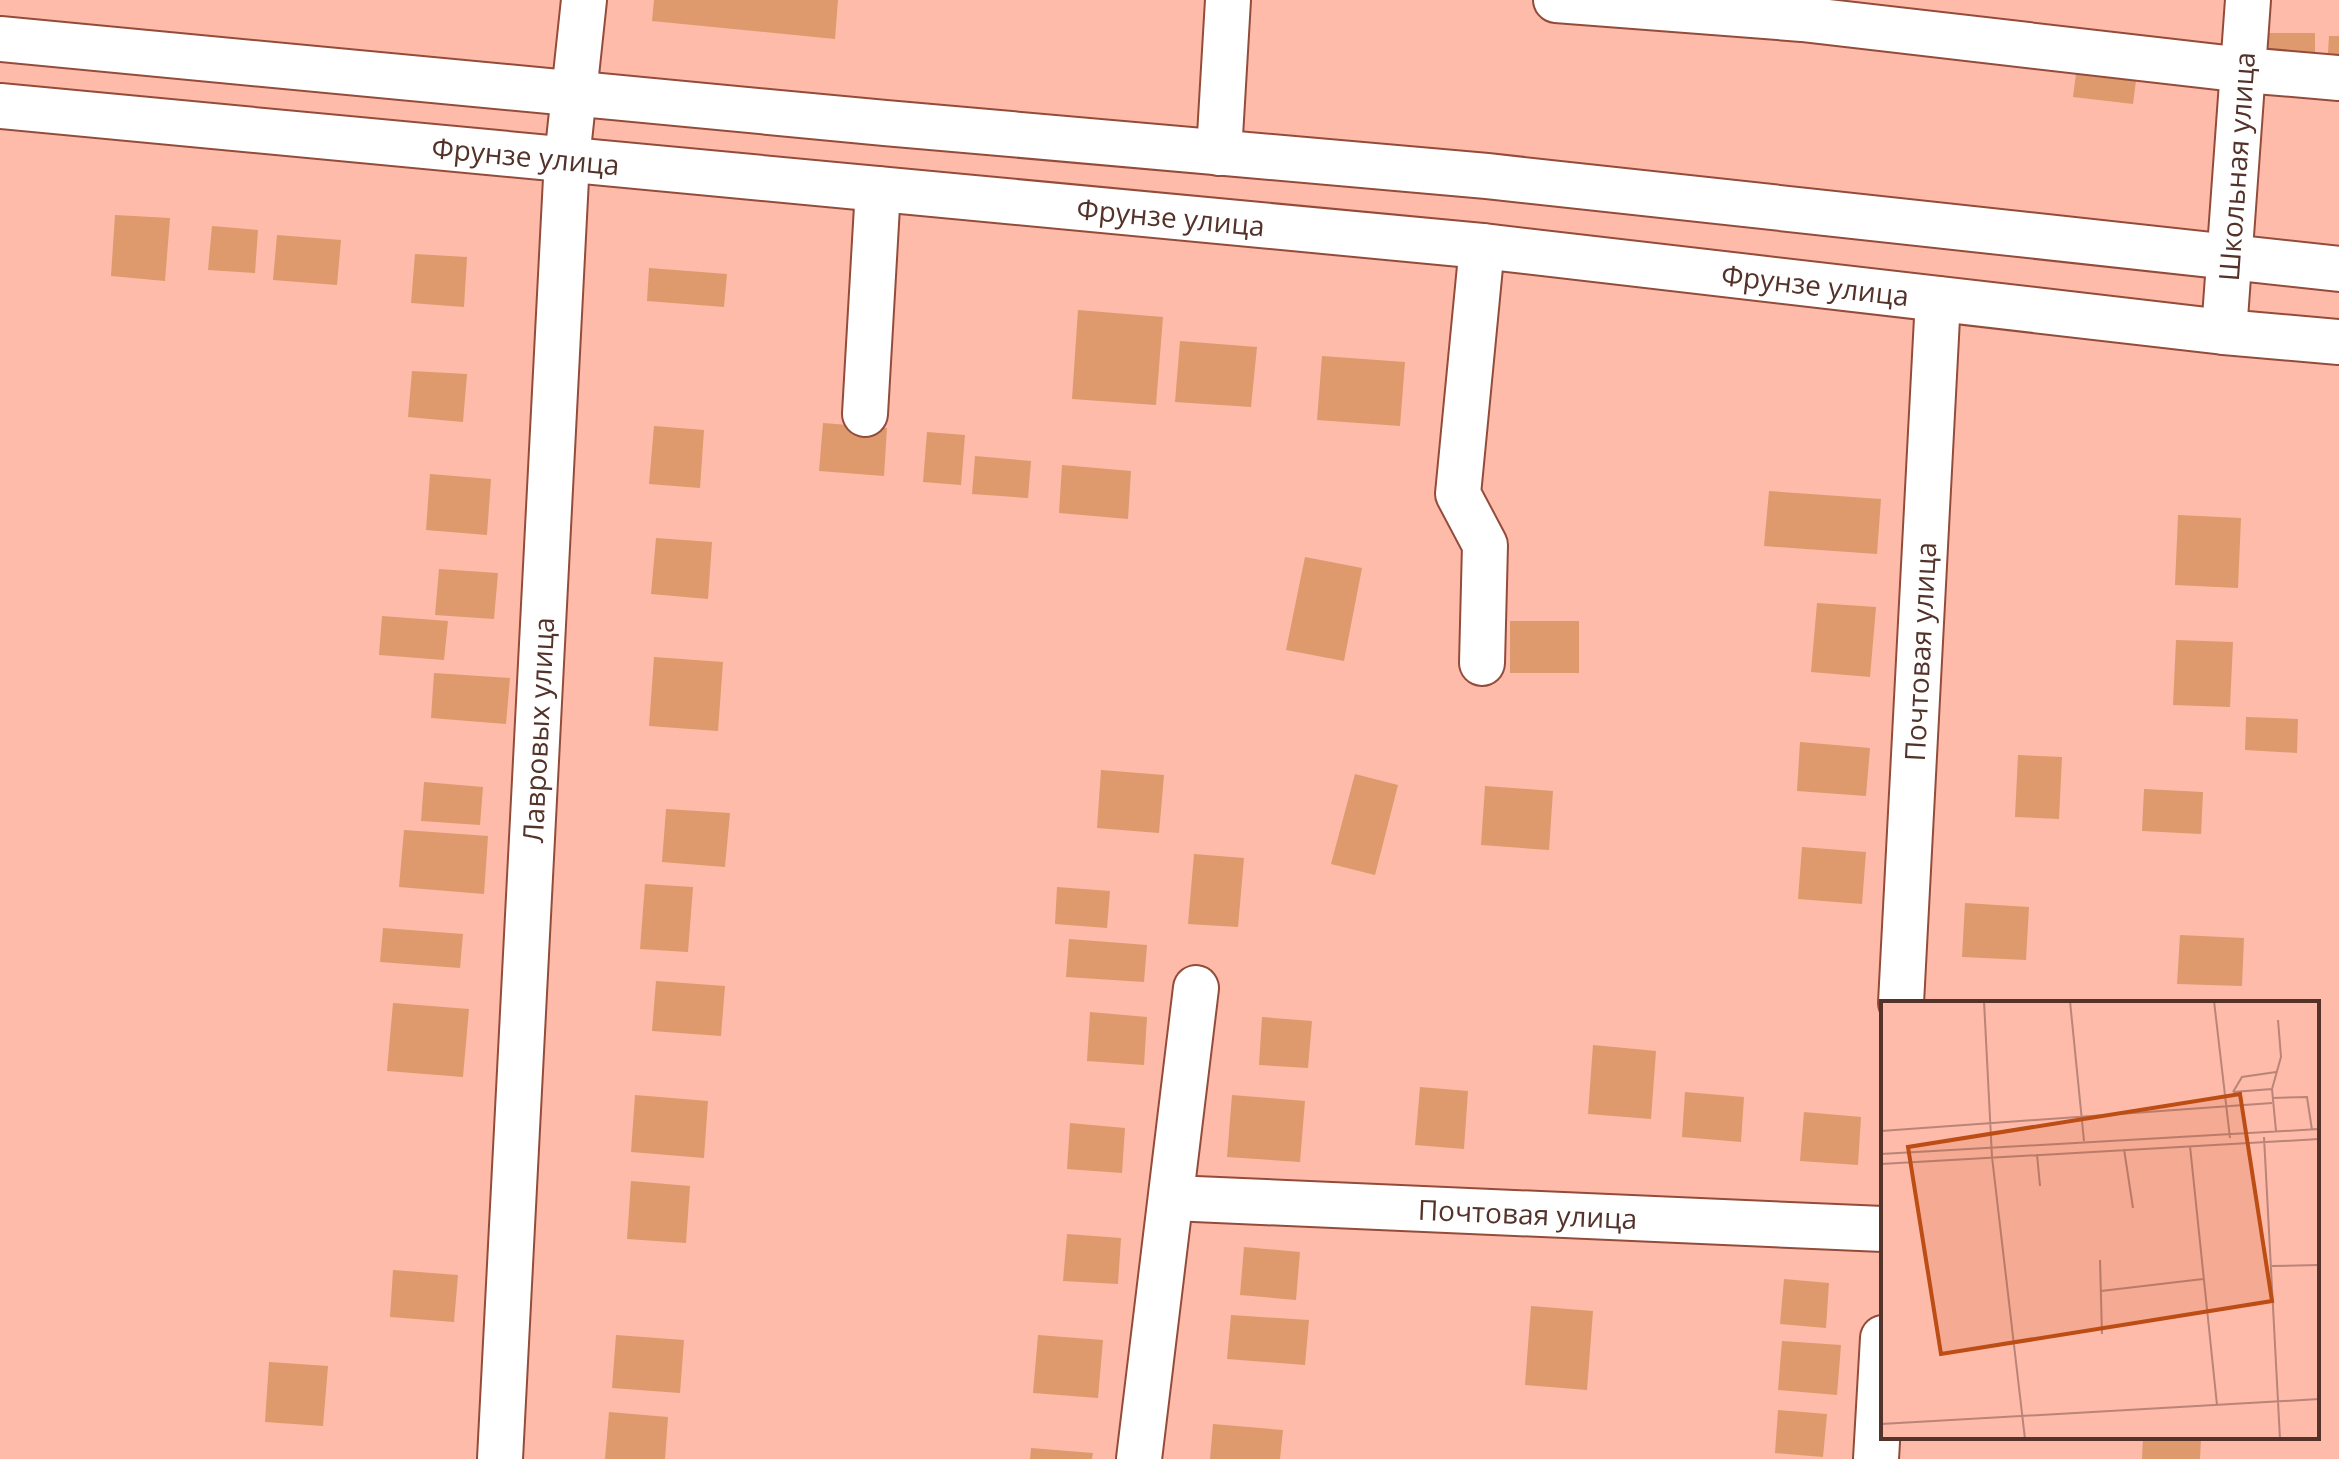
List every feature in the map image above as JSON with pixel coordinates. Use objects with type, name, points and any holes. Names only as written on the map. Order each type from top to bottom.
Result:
[{"type":"street","name":"Лавровых улица","points":[[500,1459],[567,159],[584,0]]},
{"type":"street","points":[[1219,153],[1228,0]]},
{"type":"street","points":[[1556,0],[1802,19],[2244,70],[2339,78]]},
{"type":"street","name":"Школьная улица","points":[[2224,332],[2248,0]]},
{"type":"street","points":[[0,39],[1503,178],[2339,269]]},
{"type":"street","name":"Фрунзе улица","points":[[0,106],[1482,246],[2224,332],[2339,342]]},
{"type":"street","points":[[865,414],[878,189]]},
{"type":"street","points":[[1482,246],[1458,494],[1485,545],[1482,663]]},
{"type":"street","name":"Почтовая улица","points":[[1901,1001],[1938,299]]},
{"type":"street","points":[[1139,1459],[1196,988]]},
{"type":"street","name":"Почтовая улица","points":[[1172,1198],[1881,1229]]},
{"type":"street","points":[[1876,1459],[1881,1373]]},
{"type":"building","points":[[654,0],[838,0],[835,39],[652,21]]},
{"type":"building","points":[[2268,33],[2315,33],[2315,61],[2268,61]]},
{"type":"building","points":[[2329,36],[2339,36],[2339,69],[2327,68]]},
{"type":"building","points":[[2077,66],[2137,73],[2133,104],[2073,97]]},
{"type":"building","points":[[115,215],[170,218],[165,281],[111,276]]},
{"type":"building","points":[[212,226],[258,230],[255,273],[208,270]]},
{"type":"building","points":[[277,235],[341,240],[337,285],[273,280]]},
{"type":"building","points":[[415,254],[467,257],[464,307],[411,303]]},
{"type":"building","points":[[649,268],[727,274],[724,307],[647,301]]},
{"type":"building","points":[[1078,310],[1163,317],[1156,405],[1072,399]]},
{"type":"building","points":[[1180,341],[1257,347],[1251,407],[1175,402]]},
{"type":"building","points":[[1322,356],[1405,362],[1400,426],[1317,420]]},
{"type":"building","points":[[412,371],[467,374],[463,422],[408,417]]},
{"type":"building","points":[[823,423],[887,428],[884,476],[819,471]]},
{"type":"building","points":[[654,426],[704,430],[700,488],[649,484]]},
{"type":"building","points":[[927,432],[965,435],[961,485],[923,482]]},
{"type":"building","points":[[975,456],[1031,461],[1028,498],[972,494]]},
{"type":"building","points":[[1062,465],[1131,471],[1128,519],[1059,513]]},
{"type":"building","points":[[430,474],[491,479],[487,535],[426,530]]},
{"type":"building","points":[[1769,491],[1881,499],[1877,554],[1764,546]]},
{"type":"building","points":[[2178,515],[2241,518],[2238,588],[2175,585]]},
{"type":"building","points":[[656,538],[712,542],[708,599],[651,594]]},
{"type":"building","points":[[1305,557],[1362,568],[1344,661],[1286,650]]},
{"type":"building","points":[[439,569],[498,573],[494,619],[435,615]]},
{"type":"building","points":[[1817,603],[1876,607],[1870,677],[1811,672]]},
{"type":"building","points":[[382,616],[448,621],[444,660],[379,655]]},
{"type":"building","points":[[1510,621],[1579,621],[1579,673],[1510,673]]},
{"type":"building","points":[[2176,640],[2233,642],[2230,707],[2173,705]]},
{"type":"building","points":[[654,657],[723,662],[718,731],[649,726]]},
{"type":"building","points":[[434,673],[510,678],[506,724],[431,718]]},
{"type":"building","points":[[2246,717],[2298,719],[2297,753],[2245,750]]},
{"type":"building","points":[[1800,742],[1870,748],[1866,796],[1797,791]]},
{"type":"building","points":[[2018,755],[2062,757],[2059,819],[2015,817]]},
{"type":"building","points":[[1101,770],[1164,775],[1159,833],[1097,828]]},
{"type":"building","points":[[1355,774],[1398,785],[1375,875],[1331,864]]},
{"type":"building","points":[[424,782],[483,787],[480,825],[421,821]]},
{"type":"building","points":[[1485,786],[1553,791],[1549,850],[1481,845]]},
{"type":"building","points":[[2144,789],[2203,792],[2201,834],[2142,831]]},
{"type":"building","points":[[666,809],[730,813],[725,867],[662,862]]},
{"type":"building","points":[[404,830],[488,836],[484,894],[399,887]]},
{"type":"building","points":[[1802,847],[1866,852],[1862,904],[1798,899]]},
{"type":"building","points":[[1194,854],[1244,858],[1238,927],[1188,924]]},
{"type":"building","points":[[645,884],[693,887],[688,952],[640,949]]},
{"type":"building","points":[[1057,887],[1110,891],[1107,928],[1055,924]]},
{"type":"building","points":[[1965,903],[2029,907],[2026,960],[1962,957]]},
{"type":"building","points":[[383,928],[463,934],[460,968],[380,962]]},
{"type":"building","points":[[2180,935],[2244,938],[2242,986],[2177,984]]},
{"type":"building","points":[[1069,939],[1147,945],[1144,982],[1066,977]]},
{"type":"building","points":[[656,981],[725,986],[721,1036],[652,1031]]},
{"type":"building","points":[[393,1003],[469,1009],[463,1077],[387,1071]]},
{"type":"building","points":[[1090,1012],[1147,1017],[1144,1065],[1087,1061]]},
{"type":"building","points":[[1262,1017],[1312,1021],[1308,1068],[1259,1065]]},
{"type":"building","points":[[1593,1045],[1656,1051],[1651,1119],[1588,1114]]},
{"type":"building","points":[[1420,1087],[1468,1091],[1464,1149],[1415,1145]]},
{"type":"building","points":[[1685,1092],[1744,1097],[1741,1142],[1682,1137]]},
{"type":"building","points":[[635,1095],[708,1101],[704,1158],[631,1152]]},
{"type":"building","points":[[1232,1095],[1305,1101],[1300,1162],[1227,1157]]},
{"type":"building","points":[[1804,1112],[1861,1117],[1858,1165],[1800,1161]]},
{"type":"building","points":[[1070,1123],[1125,1128],[1122,1173],[1067,1169]]},
{"type":"building","points":[[631,1181],[690,1186],[686,1243],[627,1239]]},
{"type":"building","points":[[1067,1234],[1121,1238],[1118,1284],[1063,1281]]},
{"type":"building","points":[[1244,1247],[1300,1252],[1296,1300],[1240,1295]]},
{"type":"building","points":[[393,1270],[458,1275],[454,1322],[390,1317]]},
{"type":"building","points":[[1784,1279],[1829,1283],[1826,1328],[1780,1324]]},
{"type":"building","points":[[1531,1306],[1593,1311],[1587,1390],[1525,1385]]},
{"type":"building","points":[[1231,1315],[1309,1320],[1305,1365],[1227,1359]]},
{"type":"building","points":[[616,1335],[684,1340],[680,1393],[612,1388]]},
{"type":"building","points":[[1038,1335],[1103,1340],[1098,1398],[1033,1393]]},
{"type":"building","points":[[1782,1341],[1841,1345],[1837,1395],[1778,1390]]},
{"type":"building","points":[[269,1362],[328,1366],[323,1426],[265,1422]]},
{"type":"building","points":[[1778,1410],[1827,1414],[1823,1457],[1775,1453]]},
{"type":"building","points":[[609,1412],[668,1417],[665,1459],[605,1459]]},
{"type":"building","points":[[1213,1424],[1283,1430],[1280,1459],[1210,1459]]},
{"type":"building","points":[[2143,1439],[2201,1439],[2200,1459],[2142,1459]]},
{"type":"building","points":[[1031,1448],[1093,1453],[1092,1459],[1030,1459]]}]
